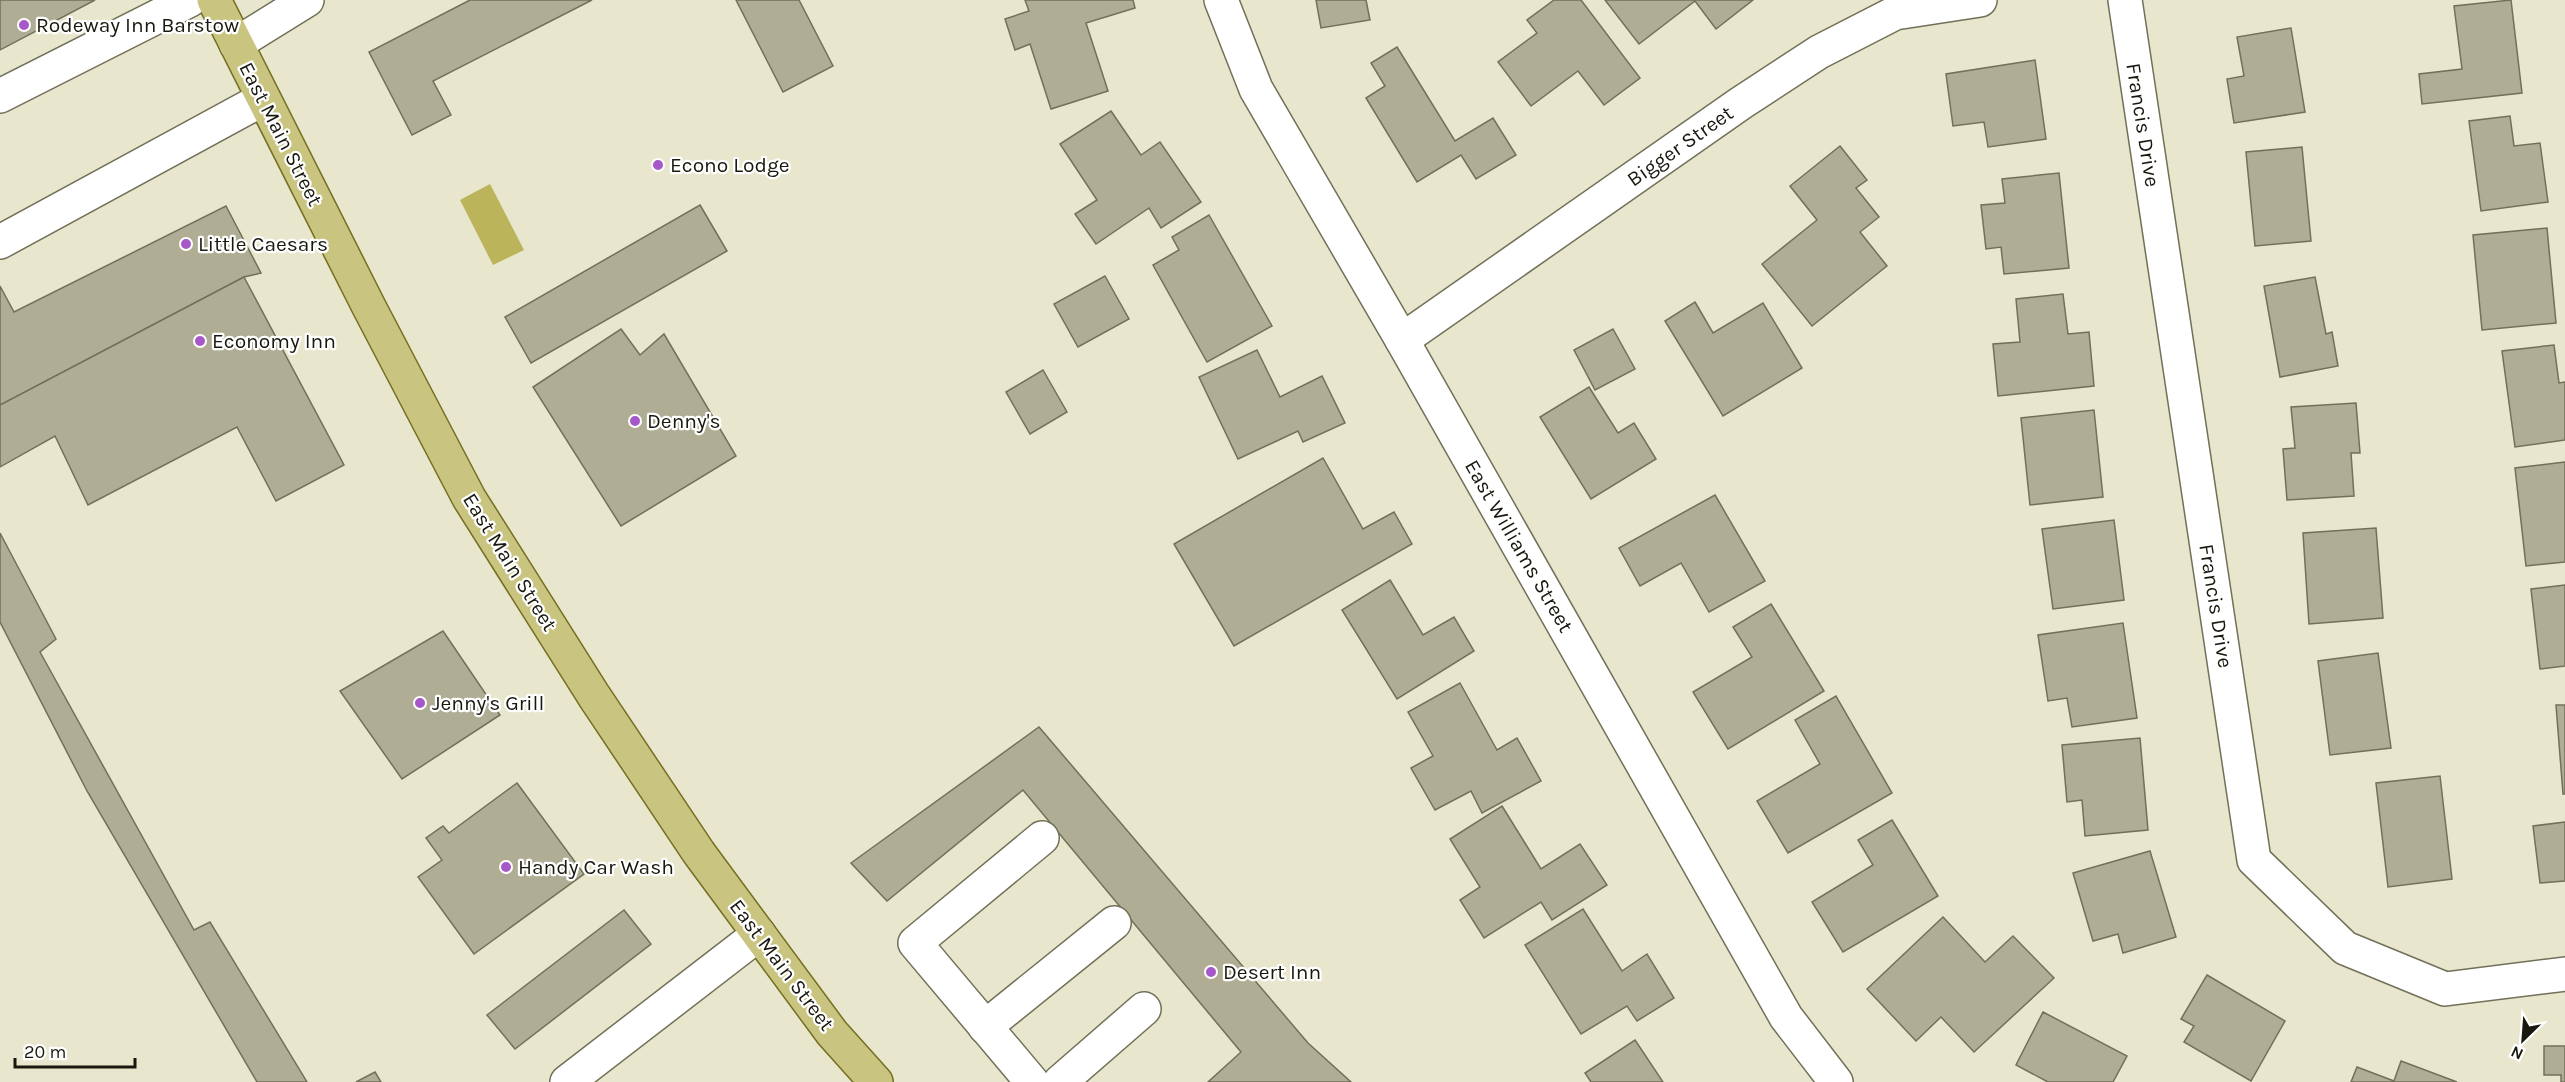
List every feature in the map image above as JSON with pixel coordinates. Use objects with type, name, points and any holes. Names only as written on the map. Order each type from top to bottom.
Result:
[{"type":"main road","name":"East Main Street","points":[[214,0],[469,498],[614,726],[699,853],[832,1033],[876,1082]]},
{"type":"street","points":[[0,96],[190,0]]},
{"type":"street","points":[[236,44],[307,0]]},
{"type":"street","name":"East Williams Street","points":[[1221,0],[1256,89],[1402,340],[1786,1017],[1836,1082]]},
{"type":"street","name":"Bigger Street","points":[[1402,340],[1741,103],[1820,52],[1896,13],[1980,0]]},
{"type":"street","name":"Francis Drive","points":[[2125,0],[2254,860],[2345,948],[2445,989],[2565,974]]},
{"type":"street","points":[[0,242],[263,99]]},
{"type":"street","points":[[1032,1082],[915,944],[1042,838]]},
{"type":"street","points":[[985,1028],[1114,923]]},
{"type":"street","points":[[567,1082],[759,933]]},
{"type":"street","points":[[1060,1082],[1144,1009]]},
{"type":"shaded area","points":[[490,184],[524,250],[493,265],[460,200]]},
{"type":"building","name":"Rodeway Inn Barstow","points":[[0,0],[95,0],[0,50]]},
{"type":"building","points":[[470,0],[592,0],[433,81],[451,115],[412,135],[369,52]]},
{"type":"building","points":[[736,0],[799,0],[833,66],[783,92]]},
{"type":"building","points":[[1025,0],[1133,0],[1135,8],[1086,23],[1108,91],[1051,109],[1030,44],[1015,50],[1005,19],[1029,11]]},
{"type":"building","points":[[1316,0],[1366,0],[1370,20],[1321,28]]},
{"type":"building","points":[[1554,0],[1581,0],[1640,78],[1604,105],[1578,71],[1531,106],[1498,62],[1537,33],[1527,20]]},
{"type":"building","points":[[1605,0],[1753,0],[1716,29],[1695,1],[1639,44]]},
{"type":"building","points":[[2511,0],[2522,93],[2422,104],[2419,74],[2462,69],[2454,6]]},
{"type":"building","points":[[2291,28],[2305,112],[2234,123],[2227,79],[2244,76],[2237,37]]},
{"type":"building","points":[[1397,47],[1455,141],[1493,118],[1516,155],[1476,179],[1461,155],[1417,182],[1366,98],[1385,86],[1371,63]]},
{"type":"building","points":[[2035,60],[2046,139],[1988,147],[1984,122],[1953,126],[1946,74]]},
{"type":"building","points":[[1111,111],[1141,155],[1160,142],[1201,202],[1161,228],[1149,208],[1096,244],[1075,214],[1097,200],[1060,144]]},
{"type":"building","points":[[2510,116],[2514,146],[2540,143],[2548,202],[2481,211],[2469,121]]},
{"type":"building","points":[[1840,146],[1867,180],[1856,188],[1879,217],[1860,232],[1887,266],[1812,326],[1762,264],[1817,220],[1790,186]]},
{"type":"building","points":[[2302,147],[2311,241],[2255,246],[2246,152]]},
{"type":"building","points":[[2059,173],[2069,268],[2004,274],[2001,247],[1986,249],[1981,205],[2005,203],[2002,179]]},
{"type":"building","points":[[700,205],[727,251],[531,363],[505,317]]},
{"type":"building","points":[[226,206],[261,273],[244,277],[0,405],[0,286],[14,312]]},
{"type":"building","points":[[1209,215],[1272,326],[1207,362],[1153,265],[1179,250],[1172,237]]},
{"type":"building","points":[[2547,228],[2556,323],[2482,330],[2473,235]]},
{"type":"building","points":[[1105,276],[1129,319],[1078,347],[1054,304]]},
{"type":"building","name":"Economy Inn","points":[[244,277],[344,465],[276,501],[237,427],[88,505],[55,436],[0,467],[0,405]]},
{"type":"building","points":[[2315,277],[2326,334],[2332,332],[2338,366],[2280,377],[2264,286]]},
{"type":"building","points":[[2063,294],[2068,334],[2089,332],[2094,386],[1998,396],[1993,344],[2020,342],[2016,299]]},
{"type":"building","points":[[1695,302],[1713,333],[1763,303],[1802,368],[1723,416],[1665,321]]},
{"type":"building","name":"Denny's","points":[[621,329],[640,355],[664,334],[736,456],[621,526],[533,387]]},
{"type":"building","points":[[1613,329],[1635,369],[1595,390],[1574,350]]},
{"type":"building","points":[[2554,345],[2559,383],[2565,382],[2565,440],[2515,447],[2502,351]]},
{"type":"building","points":[[1257,350],[1280,397],[1322,376],[1345,423],[1303,442],[1298,431],[1238,459],[1199,377]]},
{"type":"building","points":[[1043,370],[1067,412],[1030,434],[1006,392]]},
{"type":"building","points":[[1589,387],[1618,433],[1634,423],[1656,459],[1591,499],[1540,417]]},
{"type":"building","points":[[2356,403],[2360,453],[2351,453],[2354,496],[2287,500],[2283,449],[2295,448],[2291,407]]},
{"type":"building","points":[[2094,410],[2103,497],[2030,505],[2021,418]]},
{"type":"building","points":[[1323,458],[1363,529],[1394,512],[1412,544],[1234,646],[1174,544]]},
{"type":"building","points":[[2565,462],[2565,562],[2526,566],[2515,468]]},
{"type":"building","points":[[1715,495],[1765,581],[1709,612],[1681,563],[1640,586],[1619,548]]},
{"type":"building","points":[[2114,520],[2124,600],[2053,609],[2042,529]]},
{"type":"building","points":[[2376,528],[2383,618],[2309,624],[2303,533]]},
{"type":"building","points":[[0,533],[56,639],[40,652],[194,930],[210,922],[307,1082],[257,1082],[87,791],[0,622]]},
{"type":"building","points":[[1390,580],[1423,635],[1454,617],[1474,651],[1397,699],[1342,610]]},
{"type":"building","points":[[2565,585],[2565,666],[2540,669],[2531,589]]},
{"type":"building","points":[[1771,604],[1824,691],[1728,749],[1693,692],[1752,657],[1733,627]]},
{"type":"building","points":[[2123,623],[2137,718],[2072,727],[2067,698],[2048,701],[2038,635]]},
{"type":"building","name":"Jenny's Grill","points":[[443,631],[500,715],[402,779],[340,691]]},
{"type":"building","points":[[2378,653],[2391,748],[2330,755],[2318,661]]},
{"type":"building","points":[[1460,683],[1497,750],[1517,738],[1541,781],[1482,813],[1471,791],[1435,810],[1411,768],[1433,756],[1408,712]]},
{"type":"building","points":[[1836,696],[1892,793],[1788,853],[1757,801],[1820,764],[1795,720]]},
{"type":"building","points":[[2556,705],[2565,705],[2565,794],[2563,794]]},
{"type":"building","name":"Desert Inn","points":[[1039,727],[1308,1043],[1351,1082],[1208,1082],[1241,1052],[1023,790],[887,901],[851,863]]},
{"type":"building","points":[[2140,738],[2148,830],[2085,836],[2082,800],[2067,802],[2062,745]]},
{"type":"building","points":[[2440,776],[2452,879],[2388,887],[2376,783]]},
{"type":"building","name":"Handy Car Wash","points":[[517,783],[584,874],[474,954],[418,877],[442,860],[426,838],[443,826],[449,833]]},
{"type":"building","points":[[1502,806],[1541,869],[1580,844],[1607,885],[1552,920],[1541,902],[1484,938],[1460,900],[1480,887],[1450,839]]},
{"type":"building","points":[[1892,820],[1938,896],[1843,952],[1812,902],[1873,865],[1858,840]]},
{"type":"building","points":[[2565,822],[2565,881],[2540,883],[2533,826]]},
{"type":"building","points":[[2150,851],[2176,937],[2123,953],[2118,934],[2093,941],[2073,873]]},
{"type":"building","points":[[1583,909],[1622,971],[1647,954],[1674,998],[1637,1021],[1627,1006],[1581,1034],[1525,945]]},
{"type":"building","points":[[624,910],[651,944],[515,1049],[487,1015]]},
{"type":"building","points":[[1943,917],[1985,962],[2013,936],[2054,978],[1974,1052],[1941,1017],[1916,1041],[1867,989]]},
{"type":"building","points":[[2207,975],[2285,1021],[2251,1081],[2184,1042],[2194,1026],[2181,1019]]},
{"type":"building","points":[[2043,1012],[2127,1056],[2113,1082],[2048,1082],[2016,1065]]},
{"type":"building","points":[[1635,1040],[1663,1082],[1591,1082],[1585,1073]]},
{"type":"building","points":[[2544,1046],[2565,1046],[2565,1082],[2561,1082],[2561,1075],[2544,1075]]},
{"type":"building","points":[[2401,1061],[2457,1082],[2351,1082],[2357,1067],[2394,1081]]},
{"type":"building","points":[[375,1072],[381,1082],[356,1082]]},
{"type":"place","name":"Rodeway Inn Barstow","points":[[24,25]]},
{"type":"place","name":"Econo Lodge","points":[[658,165]]},
{"type":"place","name":"Little Caesars","points":[[186,244]]},
{"type":"place","name":"Economy Inn","points":[[200,341]]},
{"type":"place","name":"Denny's","points":[[635,421]]},
{"type":"place","name":"Jenny's Grill","points":[[420,703]]},
{"type":"place","name":"Handy Car Wash","points":[[506,867]]},
{"type":"place","name":"Desert Inn","points":[[1211,972]]}]
